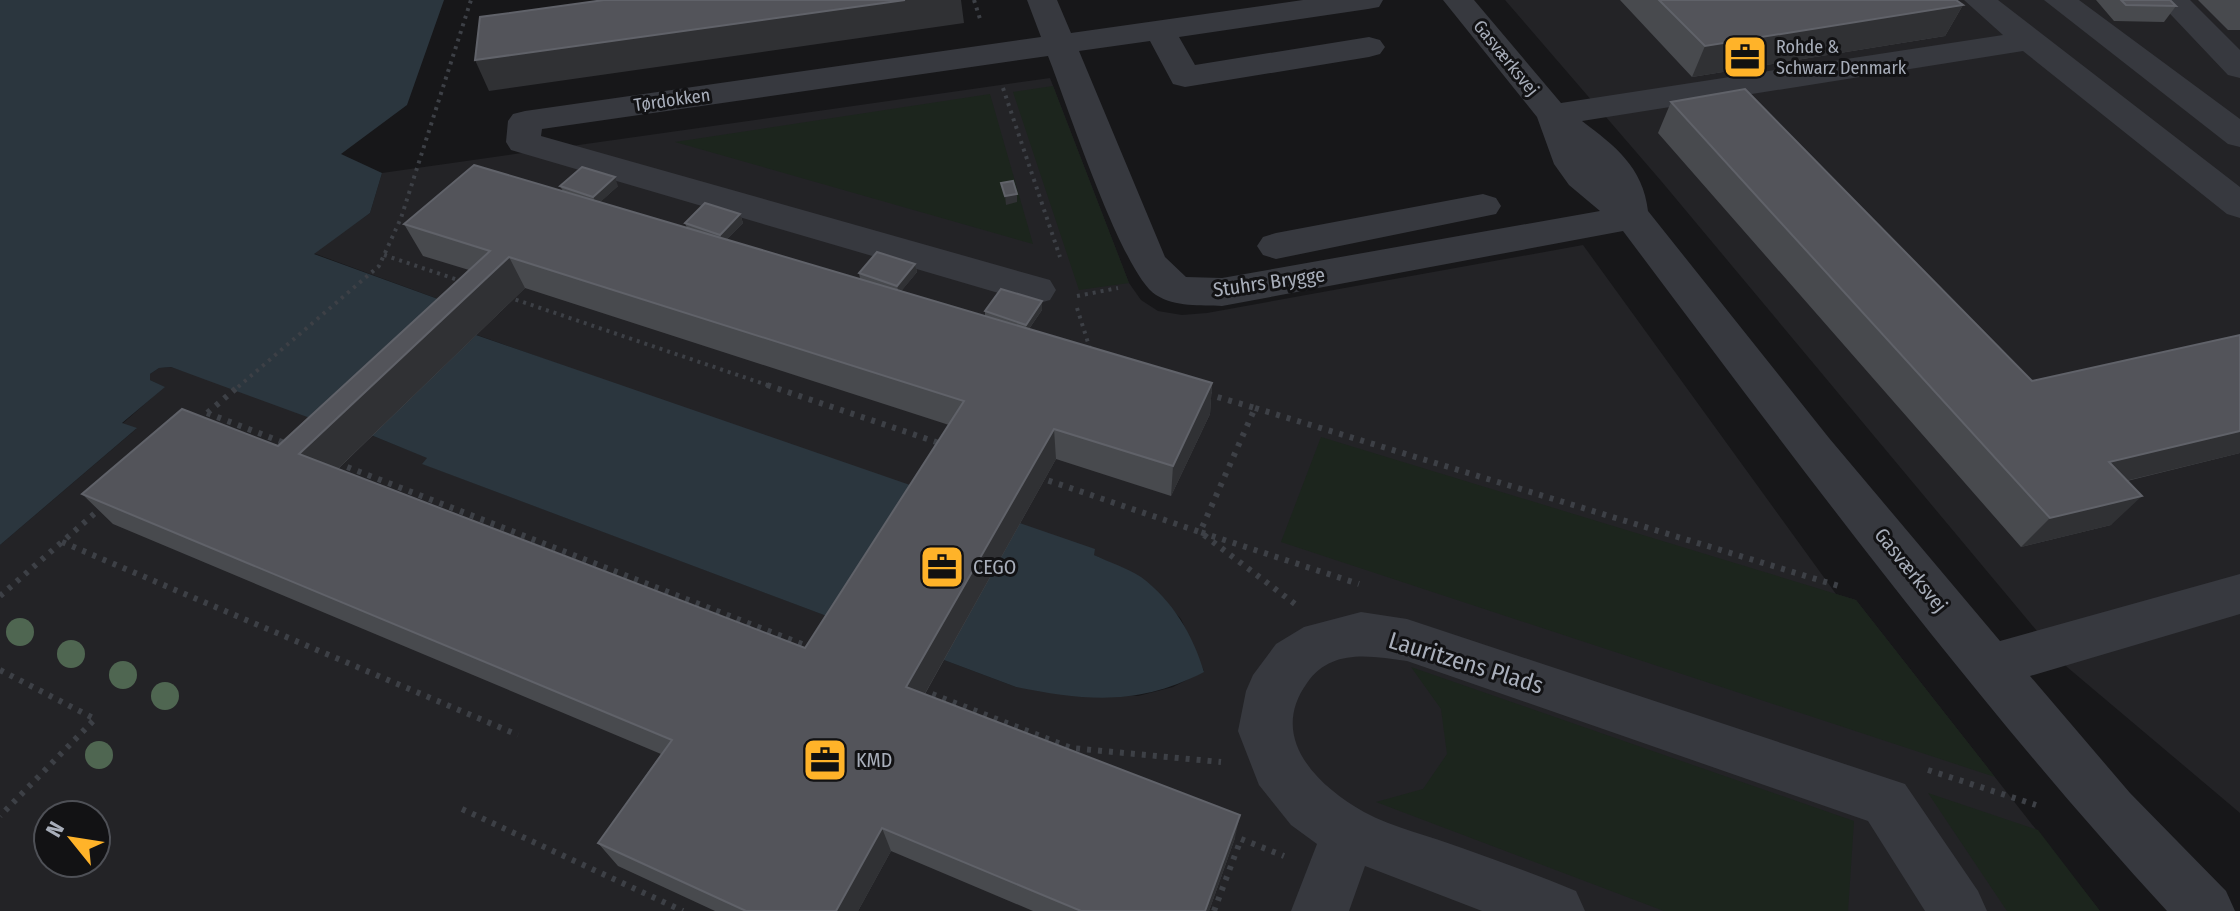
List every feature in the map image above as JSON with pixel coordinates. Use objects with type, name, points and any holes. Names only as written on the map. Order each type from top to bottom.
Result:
[{"type":"street","points":[[1042,0],[1143,252],[1157,277]]},
{"type":"street","name":"Tørdokken","points":[[1036,290],[523,142],[525,121],[1061,44],[1168,19],[1266,7],[1368,0]]},
{"type":"street","name":"Gasværksvej","points":[[1458,0],[1553,115],[1572,164],[1582,177],[1632,217],[1813,450],[1990,666],[2111,811],[2206,911]]},
{"type":"street","points":[[1979,0],[2240,206]]},
{"type":"street","points":[[2059,0],[2240,136]]},
{"type":"street","points":[[2172,0],[2227,43],[2240,68]]},
{"type":"street","points":[[1168,19],[1185,77],[1369,47]]},
{"type":"street","points":[[1553,115],[2030,40]]},
{"type":"street","points":[[1276,246],[1483,206]]},
{"type":"street","name":"Stuhrs Brygge","points":[[1157,277],[1177,291],[1222,292],[1632,217]]},
{"type":"street","points":[[1990,666],[2240,594]]},
{"type":"street","name":"Lauritzens Plads","points":[[1556,911],[1349,833],[1310,807],[1278,767],[1264,731],[1271,691],[1294,660],[1321,642],[1361,633],[1407,640],[1886,802],[1958,911]]},
{"type":"street","points":[[1320,911],[1349,833]]},
{"type":"path","points":[[196,423],[379,266],[401,218],[471,0]]},
{"type":"path","points":[[974,0],[1094,360]]},
{"type":"path","points":[[384,255],[475,286]]},
{"type":"path","points":[[1036,290],[1049,301],[1157,277]]},
{"type":"path","points":[[505,296],[943,445]]},
{"type":"path","points":[[1197,391],[1842,587]]},
{"type":"path","points":[[1200,532],[1255,408]]},
{"type":"path","points":[[207,413],[296,448]]},
{"type":"path","points":[[326,459],[818,650]]},
{"type":"path","points":[[1034,476],[1200,532],[1341,638]]},
{"type":"path","points":[[0,596],[106,502]]},
{"type":"path","points":[[62,542],[518,735]]},
{"type":"path","points":[[0,670],[95,719],[0,816]]},
{"type":"path","points":[[907,684],[1071,748],[1278,767]]},
{"type":"path","points":[[462,809],[683,911]]},
{"type":"shaded area","points":[[0,0],[444,0],[407,105],[341,154],[382,173],[370,213],[314,254],[449,303],[433,320],[1095,549],[1094,555],[1141,577],[1163,597],[1188,632],[1204,672],[1157,691],[1112,698],[1016,687],[422,464],[427,458],[366,433],[362,437],[171,367],[159,368],[150,374],[150,380],[165,387],[122,423],[137,428],[0,545]]},
{"type":"shaded area","points":[[1505,0],[2240,0],[2240,813],[2067,667],[1662,182]]},
{"type":"shaded area","points":[[1050,78],[1129,283],[1141,300],[1158,311],[1182,315],[1207,313],[1583,245],[1836,594],[1856,600],[2100,911],[0,911],[0,545],[136,429],[122,424],[164,387],[150,380],[150,374],[159,368],[171,367],[366,433],[428,458],[423,464],[1016,687],[1138,696],[1173,687],[1204,671],[1181,619],[1158,594],[1140,577],[1094,555],[432,319],[449,303],[313,253],[370,213],[382,173]]},
{"type":"shaded area","points":[[1053,86],[1129,283],[1079,290],[1013,92]]},
{"type":"shaded area","points":[[990,94],[1033,244],[675,142]]},
{"type":"shaded area","points":[[1321,437],[1856,600],[1995,777],[1281,542]]},
{"type":"shaded area","points":[[1411,667],[1854,821],[1848,911],[1664,911],[1376,802],[1423,789],[1447,754],[1441,709]]},
{"type":"shaded area","points":[[1928,793],[2038,830],[2100,911],[2007,911]]},
{"type":"building","points":[[604,0],[905,0],[475,60],[480,17]]},
{"type":"building","points":[[1659,0],[1956,0],[1963,5],[1705,46]]},
{"type":"building","points":[[2121,0],[2170,0],[2176,6],[2126,5]]},
{"type":"building","points":[[1745,89],[2032,381],[2240,335],[2240,431],[2109,462],[2142,496],[2050,518],[1671,102]]},
{"type":"building","points":[[474,165],[1212,383],[1173,466],[1054,429],[906,687],[1240,815],[1205,911],[1081,911],[882,828],[836,911],[746,911],[598,843],[672,740],[82,494],[182,409],[278,446],[490,251],[404,224]],"holes":[[[509,257],[964,401],[805,648],[299,454]]]},
{"type":"building","points":[[582,167],[615,177],[593,197],[560,186]]},
{"type":"building","points":[[1013,181],[1017,194],[1005,196],[1001,183]]},
{"type":"building","points":[[705,203],[740,214],[720,235],[685,223]]},
{"type":"building","points":[[877,252],[915,264],[897,286],[859,273]]},
{"type":"building","points":[[1001,289],[1042,301],[1026,325],[985,311]]},
{"type":"place","name":"Rohde & Schwarz Denmark","points":[[1745,57]]},
{"type":"place","name":"CEGO","points":[[942,567]]},
{"type":"place","name":"KMD","points":[[825,760]]}]
